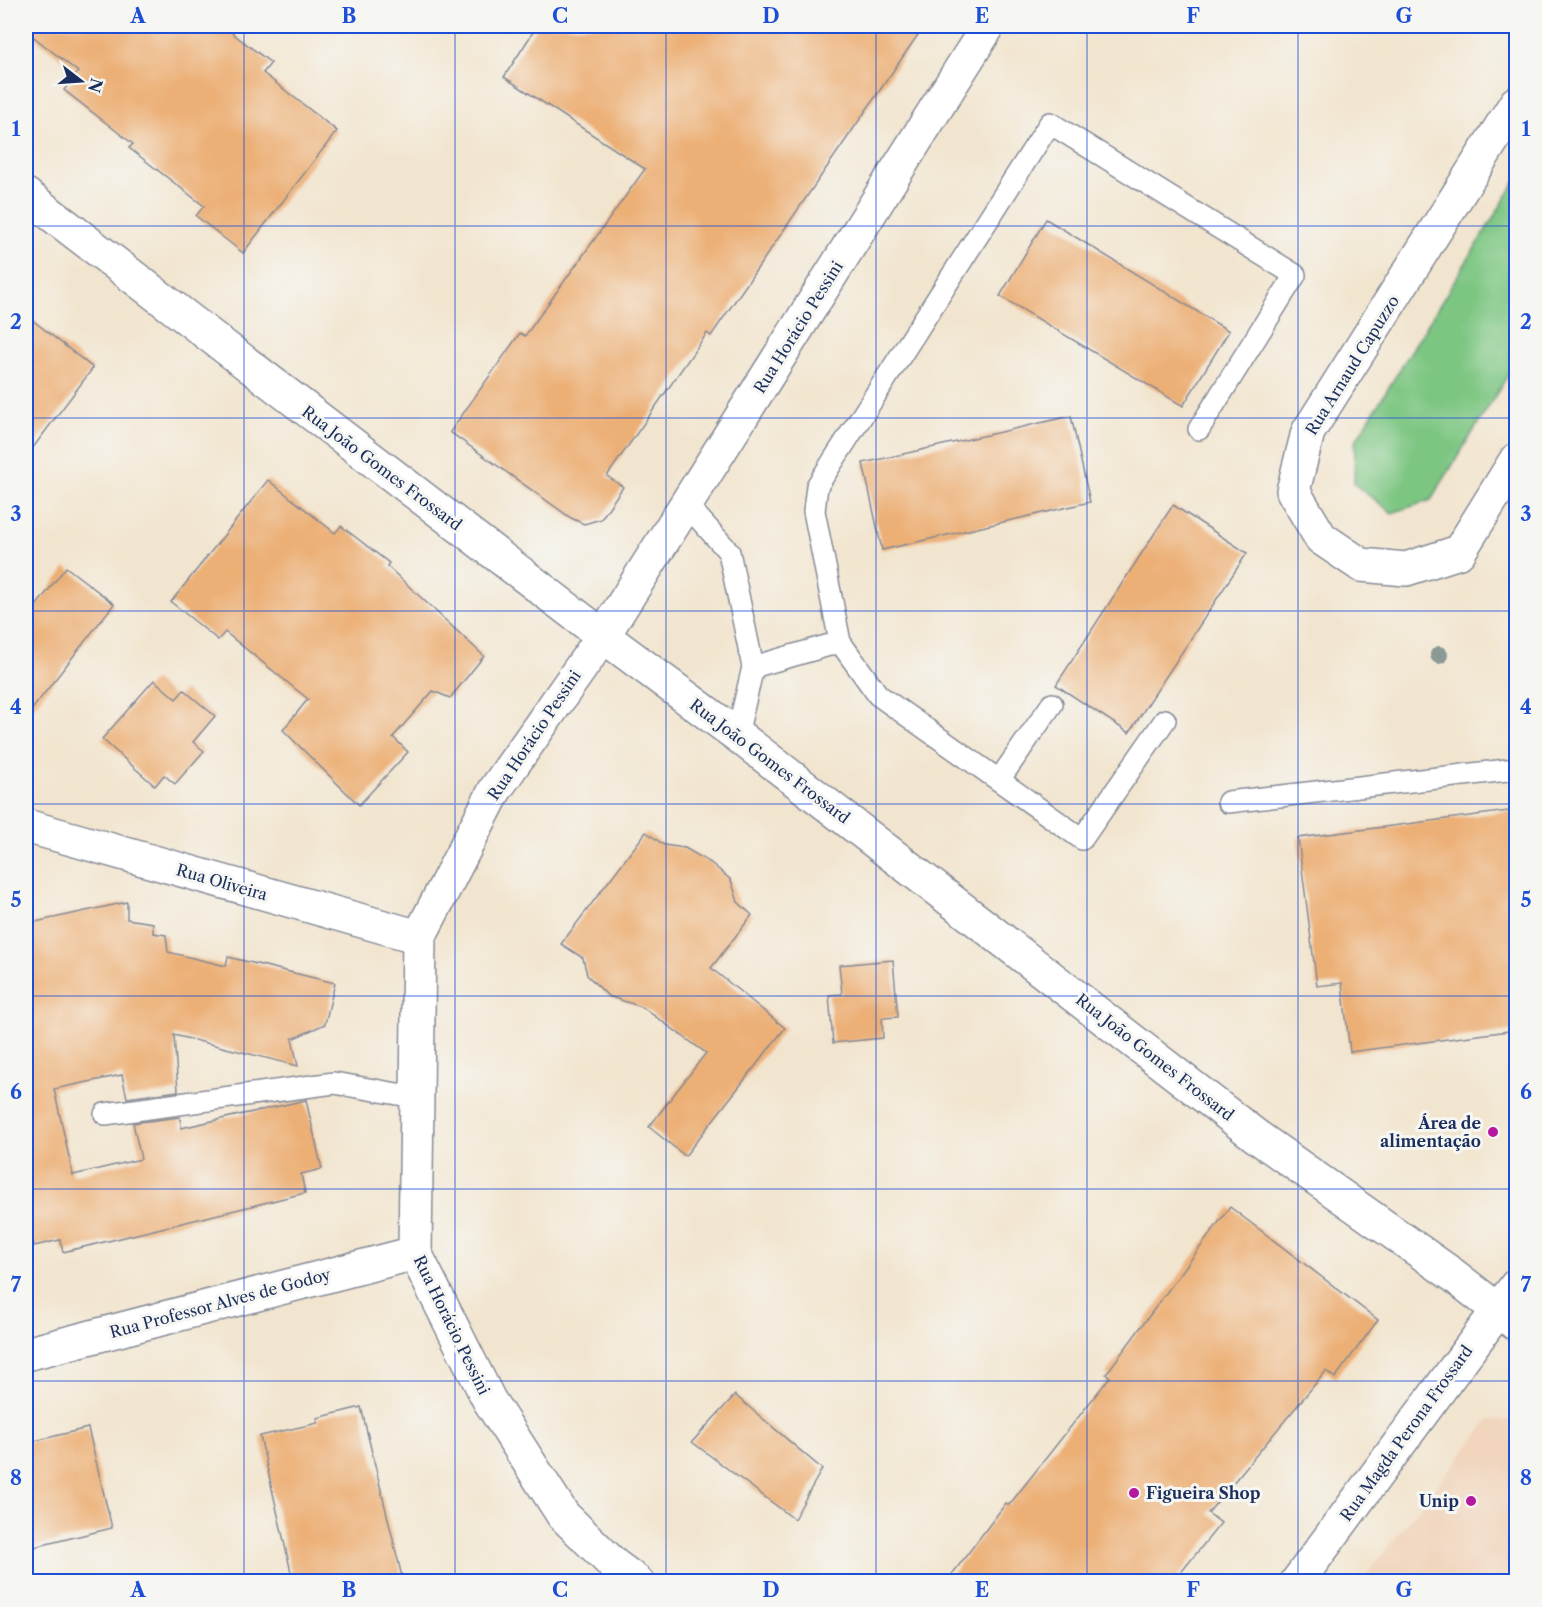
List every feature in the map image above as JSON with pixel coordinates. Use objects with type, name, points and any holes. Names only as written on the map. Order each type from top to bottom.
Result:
[{"type":"street","name":"Rua Horácio Pessini","points":[[617,1576],[562,1515],[489,1400],[415,1252],[418,937],[495,789],[603,636],[988,26]]},
{"type":"street","name":"Rua Arnaud Capuzzo","points":[[1516,103],[1308,432],[1293,491],[1321,538],[1361,565],[1406,569],[1459,552],[1516,460]]},
{"type":"street","name":"Rua João Gomes Frossard","points":[[26,195],[603,636],[737,735],[1256,1136],[1510,1306]]},
{"type":"street","name":"Rua Oliveira","points":[[26,826],[418,937]]},
{"type":"street","name":"Rua Professor Alves de Godoy","points":[[26,1354],[415,1252]]},
{"type":"street","name":"Rua Magda Perona Frossard","points":[[1297,1581],[1510,1306]]},
{"type":"lane","points":[[1165,720],[1082,839],[878,695],[840,642],[814,511],[817,486],[1050,123],[1295,275],[1199,429]]},
{"type":"lane","points":[[686,504],[729,552],[753,667],[737,735]]},
{"type":"lane","points":[[753,667],[840,642]]},
{"type":"lane","points":[[999,780],[1052,704]]},
{"type":"lane","points":[[1228,802],[1516,769]]},
{"type":"lane","points":[[105,1114],[334,1083],[415,1097]]},
{"type":"shaded area","name":"Unip","points":[[1489,1420],[1516,1420],[1516,1581],[1361,1581]]},
{"type":"green space","points":[[1516,181],[1516,362],[1431,500],[1392,513],[1354,484],[1355,442]]},
{"type":"building","points":[[26,26],[223,26],[271,63],[263,73],[337,131],[243,253],[196,216],[204,206],[129,148],[133,144],[64,90],[78,72],[26,31]]},
{"type":"building","points":[[537,26],[924,26],[711,336],[707,333],[607,476],[623,487],[601,519],[584,524],[571,518],[450,432],[520,333],[525,336],[645,169],[504,77]]},
{"type":"building","points":[[1046,219],[1229,331],[1183,406],[1000,296]]},
{"type":"building","points":[[26,315],[93,368],[26,457]]},
{"type":"building","points":[[1071,416],[1090,502],[882,550],[863,463]]},
{"type":"building","points":[[268,480],[335,533],[341,526],[389,563],[387,566],[484,656],[450,698],[433,691],[393,737],[408,752],[359,805],[283,730],[308,699],[225,632],[218,640],[171,602]]},
{"type":"building","points":[[1173,505],[1247,553],[1129,733],[1056,685]]},
{"type":"building","points":[[66,567],[114,604],[26,717],[26,619]]},
{"type":"building","points":[[154,680],[176,699],[184,690],[215,716],[193,742],[204,751],[175,784],[164,775],[155,786],[102,739]]},
{"type":"building","points":[[1516,810],[1516,1030],[1350,1052],[1342,983],[1317,986],[1298,838]]},
{"type":"building","points":[[646,832],[664,845],[685,848],[711,863],[731,880],[738,902],[752,915],[711,968],[785,1028],[685,1156],[649,1127],[706,1053],[642,1007],[608,996],[587,975],[583,958],[561,944]]},
{"type":"building","points":[[127,902],[127,919],[153,923],[153,933],[166,935],[168,952],[226,966],[228,957],[335,983],[325,1024],[292,1039],[298,1066],[174,1035],[178,1091],[127,1098],[122,1075],[54,1089],[73,1175],[141,1159],[133,1123],[180,1117],[181,1128],[306,1100],[322,1169],[301,1174],[305,1193],[63,1252],[60,1240],[34,1246],[26,1212],[26,924]]},
{"type":"building","points":[[893,960],[898,1017],[882,1018],[883,1038],[833,1043],[829,995],[842,994],[839,965]]},
{"type":"building","points":[[1230,1207],[1378,1320],[1335,1378],[1326,1371],[1208,1513],[1221,1523],[1174,1581],[947,1581],[1006,1503],[1009,1505],[1110,1377],[1106,1374]]},
{"type":"building","points":[[735,1395],[822,1469],[794,1519],[692,1442]]},
{"type":"building","points":[[361,1407],[403,1581],[293,1581],[260,1436],[318,1423],[317,1418]]},
{"type":"building","points":[[88,1428],[112,1528],[26,1549],[26,1443]]},
{"type":"place","name":"Área de alimentação","points":[[1493,1132]]},
{"type":"place","name":"Figueira Shop","points":[[1134,1493]]},
{"type":"place","name":"Unip","points":[[1471,1501]]}]
